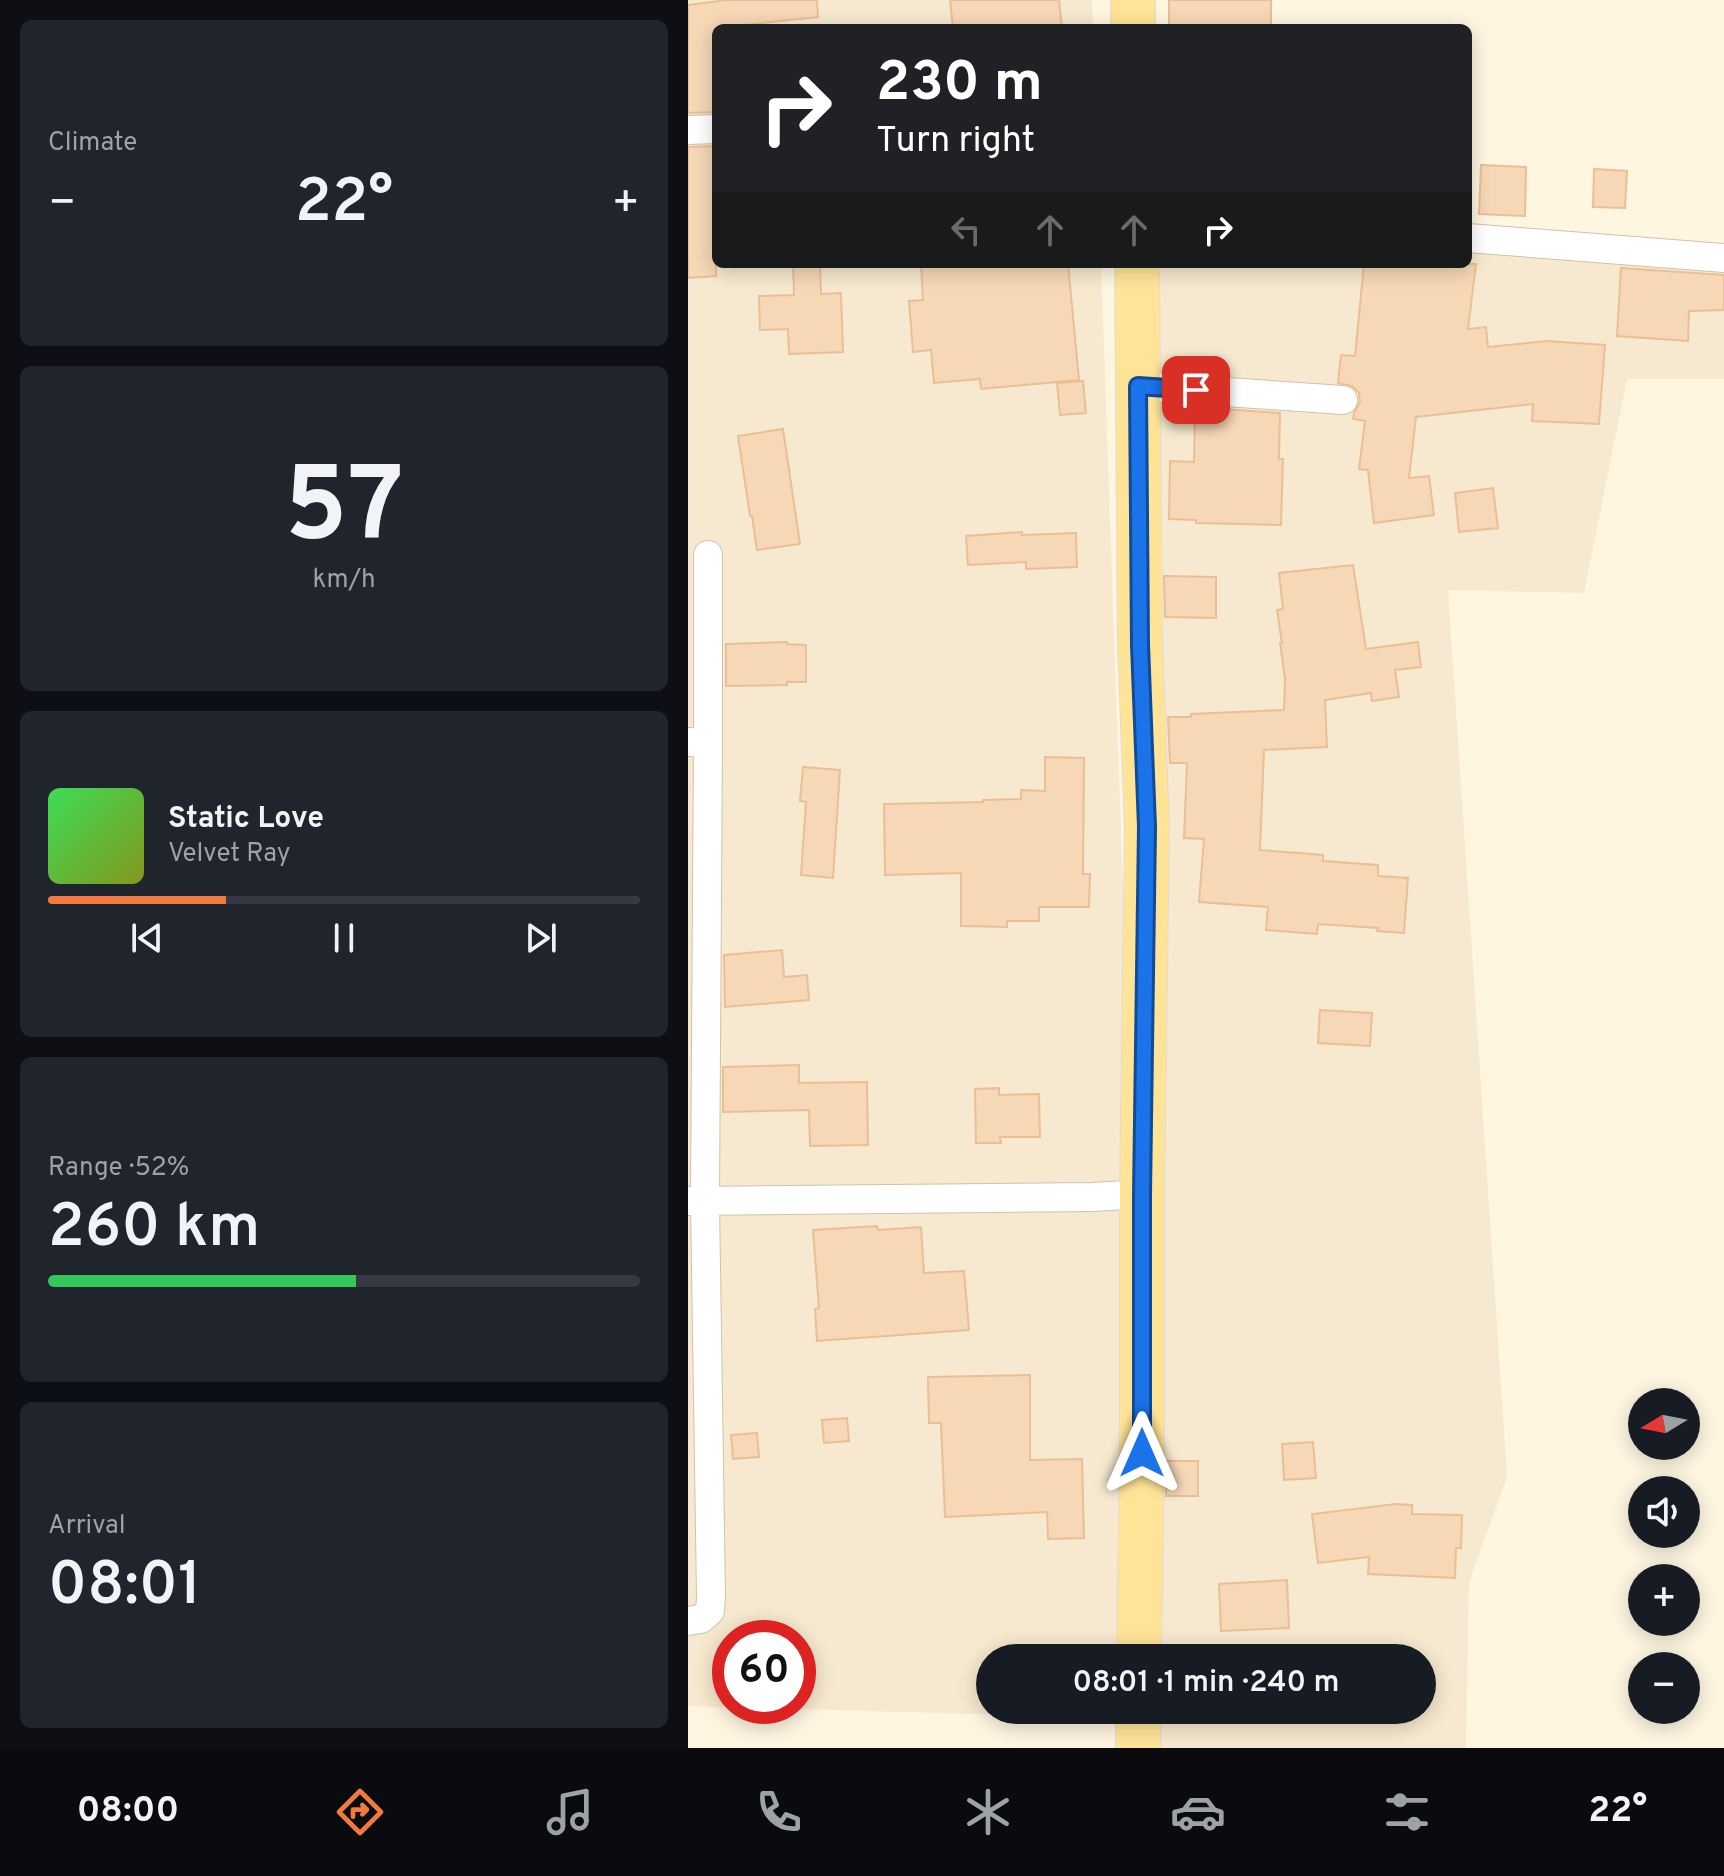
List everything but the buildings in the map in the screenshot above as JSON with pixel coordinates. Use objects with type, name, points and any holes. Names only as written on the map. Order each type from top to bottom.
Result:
[{"type":"main road","points":[[1133,0],[1133,24]]},
{"type":"main road","points":[[1137,268],[1140,645],[1147,827],[1139,1644]]},
{"type":"main road","points":[[1138,1724],[1138,1748]]},
{"type":"street","points":[[688,130],[712,129]]},
{"type":"street","points":[[1472,238],[1724,258]]},
{"type":"street","points":[[1138,386],[1343,400]]},
{"type":"street","points":[[688,1621],[701,1619],[710,1611],[698,1436],[696,1201],[698,625],[708,555]]},
{"type":"street","points":[[696,1201],[1142,1194]]},
{"type":"shaded area","points":[[688,0],[1092,0],[1093,24],[712,24],[712,268],[1101,268],[1150,1644],[976,1644],[976,1714],[816,1710],[816,1620],[712,1620],[712,1707],[688,1706]]},
{"type":"shaded area","points":[[1472,245],[1724,262],[1724,379],[1627,379],[1584,593],[1448,590],[1507,1477],[1469,1582],[1466,1748],[1153,1748],[1152,1724],[1436,1724],[1436,1644],[1152,1644],[1138,268],[1472,268]]},
{"type":"route","points":[[1142,1453],[1147,827],[1140,645],[1138,386],[1196,390]]}]
